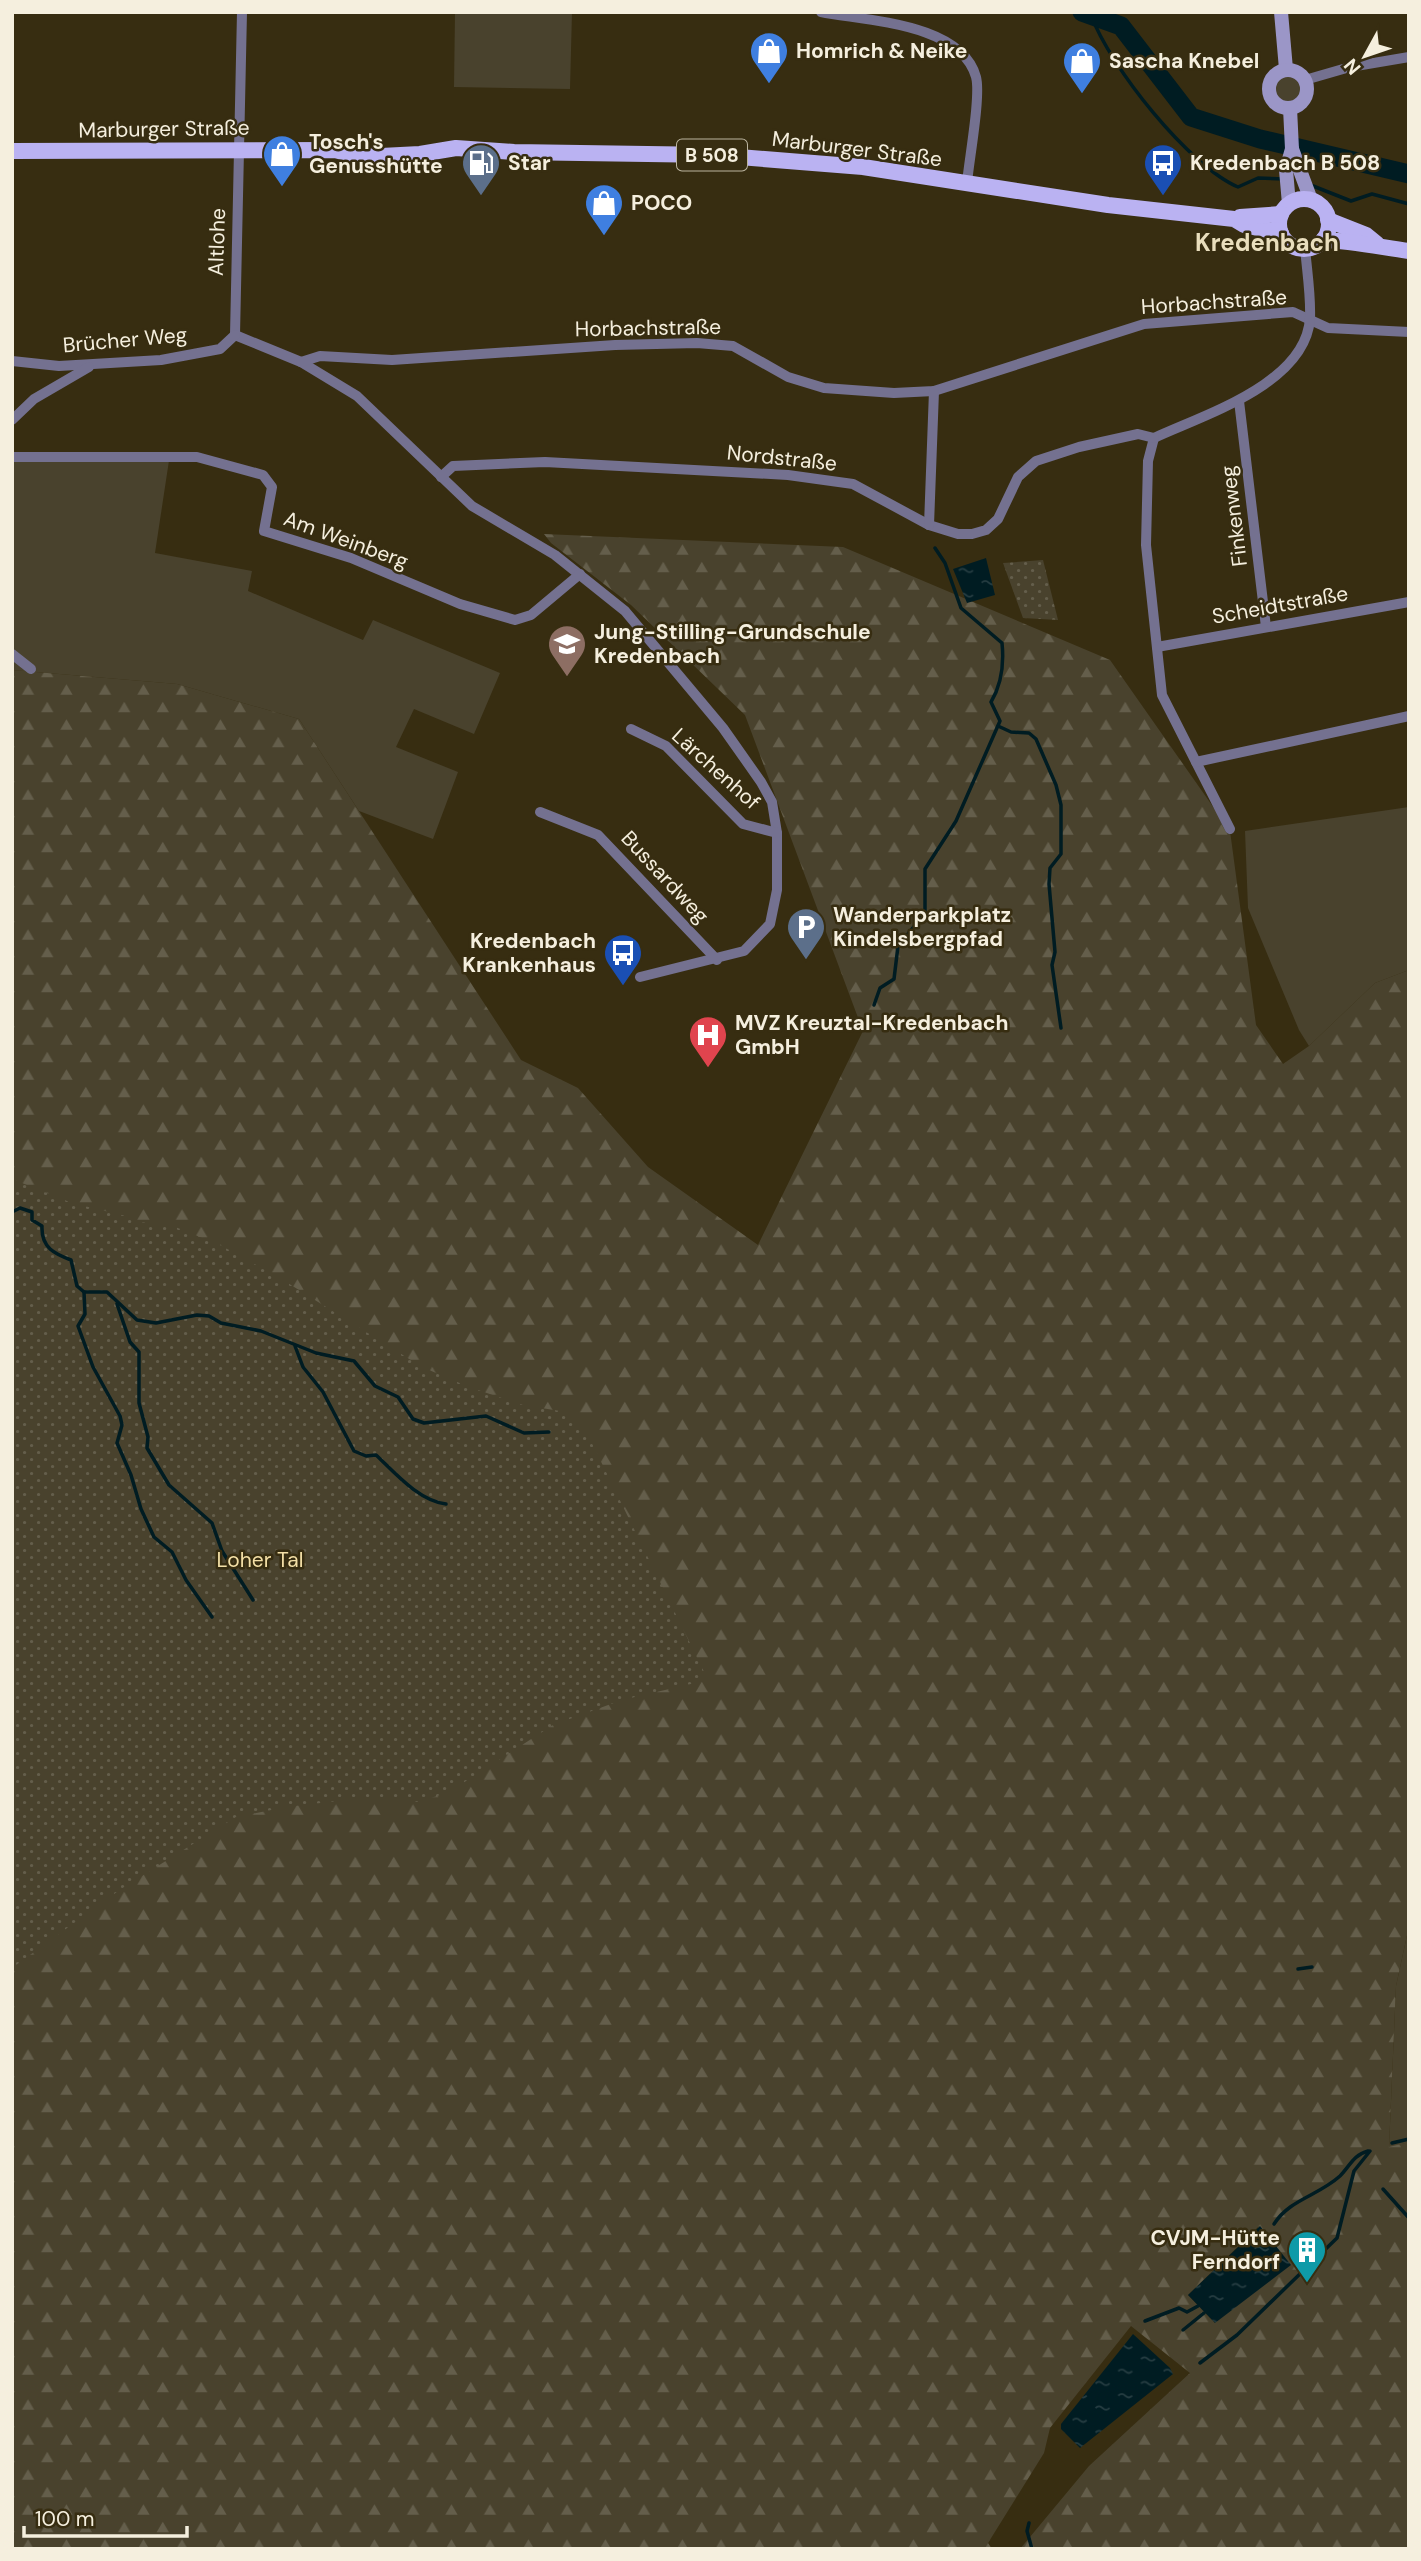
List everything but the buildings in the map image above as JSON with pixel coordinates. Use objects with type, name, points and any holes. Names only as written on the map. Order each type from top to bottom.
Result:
[{"type":"main road","points":[[1281,12],[1286,69]]},
{"type":"main road","points":[[1286,69],[1297,72],[1305,80],[1305,99],[1290,108],[1276,104],[1269,91],[1273,76],[1286,69]]},
{"type":"main road","points":[[1281,233],[1286,170],[1292,149],[1290,108]]},
{"type":"main road","name":"Marburger Straße","points":[[12,151],[335,150],[362,157],[420,154],[456,148],[514,152],[714,155],[863,167],[1127,208],[1234,219],[1244,225],[1281,233]]},
{"type":"main road","points":[[1292,149],[1311,200],[1324,209],[1328,220],[1323,240]]},
{"type":"main road","name":"B 508","points":[[1285,209],[1296,200],[1311,200]]},
{"type":"main road","name":"Marburger Straße","points":[[1234,219],[1285,209]]},
{"type":"main road","points":[[1328,220],[1366,235],[1377,244]]},
{"type":"main road","name":"B 508","points":[[1281,233],[1292,245],[1305,248]]},
{"type":"main road","points":[[1305,248],[1323,240],[1358,246],[1377,244],[1409,251]]},
{"type":"street","name":"Altlohe","points":[[235,335],[234,252],[240,149],[242,12]]},
{"type":"street","points":[[821,12],[920,30],[940,37],[967,59],[976,78],[967,183]]},
{"type":"street","points":[[1305,80],[1350,66],[1409,57]]},
{"type":"street","points":[[1230,830],[1162,695],[1146,545],[1148,461],[1154,438],[1239,401],[1294,356],[1304,341],[1310,319],[1305,248]]},
{"type":"street","name":"Horbachstraße","points":[[301,362],[320,356],[392,360],[615,345],[697,343],[733,346],[788,377],[824,387],[894,393],[934,391],[1144,324],[1293,312],[1328,328],[1409,332]]},
{"type":"street","points":[[235,335],[301,362],[358,396],[472,506],[555,555],[625,611],[723,728],[772,802],[777,834],[776,890],[770,924],[744,951],[717,960],[640,977]]},
{"type":"street","name":"Brücher Weg","points":[[12,361],[59,366],[161,360],[220,349],[235,335]]},
{"type":"street","points":[[12,419],[34,399],[92,365]]},
{"type":"street","points":[[929,525],[934,391]]},
{"type":"street","name":"Finkenweg","points":[[1239,401],[1266,627]]},
{"type":"street","name":"Nordstraße","points":[[441,477],[453,466],[545,462],[788,475],[853,484],[929,525],[958,534],[986,530],[1006,506],[1018,477],[1036,461],[1138,434],[1154,438]]},
{"type":"street","name":"Am Weinberg","points":[[12,457],[197,457],[263,475],[271,487],[264,531],[351,558],[460,604],[515,620],[530,615],[580,574]]},
{"type":"street","name":"Scheidtstraße","points":[[1157,647],[1409,602]]},
{"type":"street","points":[[12,654],[31,670]]},
{"type":"street","points":[[1196,762],[1409,716]]},
{"type":"street","name":"Lärchenhof","points":[[631,729],[666,746],[743,824],[777,834]]},
{"type":"street","name":"Bussardweg","points":[[540,812],[598,835],[717,960]]},
{"type":"green space","points":[[455,12],[572,12],[570,89],[454,87]]},
{"type":"green space","points":[[1288,70],[1302,75],[1307,89],[1302,103],[1288,108],[1274,103],[1269,89],[1274,75]]},
{"type":"green space","points":[[170,454],[155,553],[252,571],[248,591],[363,640],[373,620],[500,673],[474,734],[414,709],[396,747],[458,772],[433,839],[359,811],[299,719],[177,684],[12,670],[12,457]]},
{"type":"green space","points":[[544,534],[843,547],[1110,660],[1230,831],[1256,1025],[1283,1064],[1309,1046],[1375,983],[1409,970],[1409,1926],[1396,1986],[1389,2147],[1409,2142],[1409,2549],[1020,2549],[1089,2466],[1190,2373],[1131,2326],[1050,2428],[1044,2453],[988,2543],[992,2549],[12,2549],[12,670],[177,684],[299,719],[521,1060],[578,1088],[648,1167],[758,1245],[863,1031],[745,715],[631,605],[551,543]],"holes":[[[1259,2226],[1215,2323],[1188,2295]]]},
{"type":"green space","points":[[1043,560],[1058,620],[1023,618],[1003,563]]},
{"type":"green space","points":[[1409,807],[1409,970],[1375,983],[1309,1046],[1299,1030],[1248,908],[1245,831]]},
{"type":"green space","name":"Loher Tal","points":[[12,1179],[72,1203],[134,1218],[136,1222],[168,1224],[222,1246],[283,1280],[422,1367],[469,1387],[523,1405],[560,1411],[585,1429],[708,1680],[622,1700],[553,1725],[449,1792],[419,1802],[364,1798],[286,1807],[236,1817],[121,1889],[12,1968]]},
{"type":"green space","points":[[1409,1926],[1409,2142],[1389,2148],[1396,1986]]},
{"type":"water","points":[[986,558],[995,595],[967,603],[953,569]]},
{"type":"water","points":[[1260,2226],[1291,2265],[1215,2323],[1188,2295]]},
{"type":"water","points":[[1133,2334],[1170,2368],[1173,2374],[1080,2448],[1061,2429],[1061,2424]]},
{"type":"waterway","points":[[1082,12],[1121,26],[1191,117],[1260,139],[1409,174]]},
{"type":"waterway","points":[[1091,15],[1115,61],[1133,87],[1153,113],[1197,159],[1218,176],[1238,187],[1258,178],[1284,179]]},
{"type":"waterway","points":[[1308,184],[1351,201],[1372,194],[1409,204]]},
{"type":"waterway","points":[[874,1005],[880,988],[894,979],[898,946],[925,913],[925,869],[956,821],[1000,721],[991,702],[1001,673],[1002,643],[961,608],[945,563],[935,548]]},
{"type":"waterway","points":[[998,726],[1011,732],[1029,733],[1036,739],[1056,785],[1061,805],[1061,854],[1050,868],[1049,884],[1055,952],[1052,965],[1061,1028]]},
{"type":"waterway","points":[[12,1212],[20,1208],[32,1212],[32,1220],[42,1226],[44,1240],[50,1249],[71,1260],[77,1286],[84,1292],[107,1292],[137,1320],[156,1323],[197,1315],[209,1316],[221,1323],[261,1331],[316,1353],[354,1361],[375,1386],[398,1397],[413,1419],[424,1423],[486,1416],[524,1433],[549,1432]]},
{"type":"waterway","points":[[84,1292],[85,1314],[78,1326],[93,1367],[120,1416],[122,1425],[117,1443],[131,1475],[141,1509],[154,1537],[172,1552],[186,1580],[212,1617]]},
{"type":"waterway","points":[[117,1304],[130,1342],[139,1352],[139,1403],[148,1437],[147,1448],[169,1485],[212,1523],[222,1551],[253,1600]]},
{"type":"waterway","points":[[295,1346],[303,1367],[323,1392],[354,1451],[366,1456],[376,1455],[417,1492],[426,1498],[446,1504]]},
{"type":"waterway","points":[[1298,1969],[1312,1967]]},
{"type":"waterway","points":[[1392,2143],[1409,2139]]},
{"type":"waterway","points":[[1274,2224],[1288,2209],[1332,2183],[1355,2158],[1368,2151]]},
{"type":"waterway","points":[[1200,2363],[1237,2335],[1337,2238],[1354,2171],[1370,2151]]},
{"type":"waterway","points":[[1383,2189],[1409,2218]]},
{"type":"waterway","points":[[1145,2321],[1179,2308],[1187,2312],[1198,2306]]},
{"type":"waterway","points":[[1183,2330],[1204,2313]]},
{"type":"waterway","points":[[1029,2523],[1027,2531],[1032,2549]]},
{"type":"place","name":"Homrich & Neike","points":[[769,85]]},
{"type":"place","name":"Sascha Knebel","points":[[1082,95]]},
{"type":"place","name":"Tosch's Genusshütte","points":[[282,188]]},
{"type":"place","name":"Star","points":[[481,197]]},
{"type":"place","name":"Kredenbach B 508","points":[[1163,197]]},
{"type":"place","name":"POCO","points":[[604,237]]},
{"type":"place","name":"Jung-Stilling-Grundschule Kredenbach","points":[[567,678]]},
{"type":"place","name":"Wanderparkplatz Kindelsbergpfad","points":[[806,961]]},
{"type":"place","name":"Kredenbach Krankenhaus","points":[[623,987]]},
{"type":"place","name":"MVZ Kreuztal-Kredenbach GmbH","points":[[708,1069]]},
{"type":"place","name":"CVJM-Hütte Ferndorf","points":[[1307,2284]]},
{"type":"district","name":"Kredenbach","points":[[1267,243]]}]
